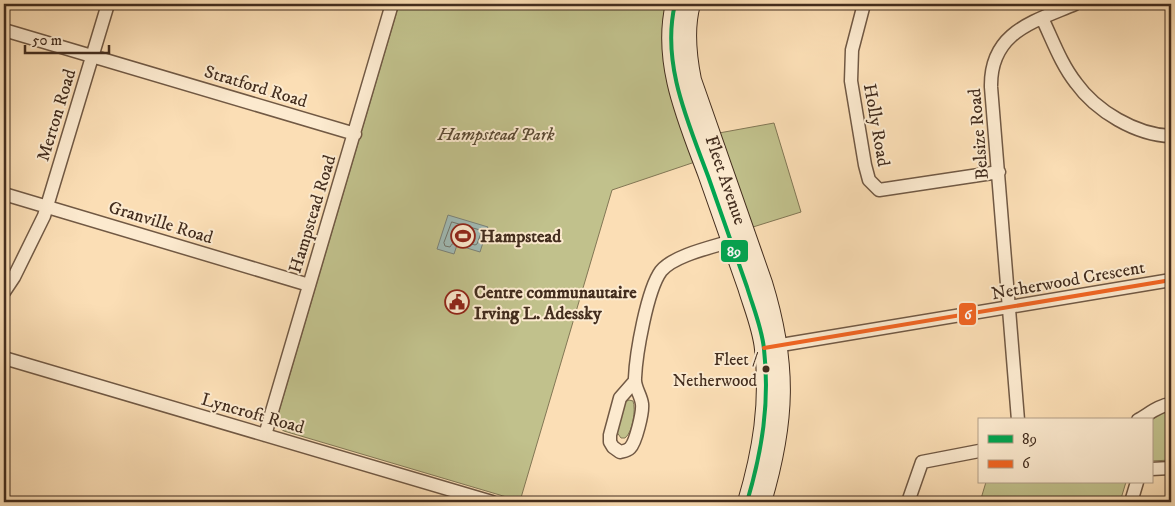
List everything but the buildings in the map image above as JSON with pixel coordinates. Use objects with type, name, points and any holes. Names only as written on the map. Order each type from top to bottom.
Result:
[{"type":"main road","name":"Fleet Avenue","points":[[675,4],[671,32],[679,93],[739,239]]},
{"type":"main road","name":"Fleet Avenue","points":[[691,4],[688,13],[687,49],[692,80],[739,239],[756,317],[771,347],[781,384],[779,432],[762,502]]},
{"type":"main road","name":"Fleet Avenue","points":[[747,502],[760,454],[771,347]]},
{"type":"street","name":"Merton Road","points":[[4,292],[14,277],[47,207],[108,4]]},
{"type":"street","name":"Hampstead Road","points":[[264,435],[392,4]]},
{"type":"street","name":"Holly Road","points":[[864,4],[852,50],[851,74],[869,180],[879,190],[999,172]]},
{"type":"street","name":"Belsize Road","points":[[1018,418],[991,87],[993,64],[999,49],[1020,29],[1076,4]]},
{"type":"street","points":[[1042,18],[1066,69],[1077,85],[1095,103],[1129,125],[1147,132],[1171,136]]},
{"type":"street","name":"Stratford Road","points":[[4,30],[354,134]]},
{"type":"street","name":"Granville Road","points":[[4,194],[309,285]]},
{"type":"street","points":[[634,382],[620,398],[610,436],[610,442],[613,447],[620,452],[627,451],[632,447],[642,404],[634,382],[637,349],[656,281],[662,271],[670,264],[739,239]]},
{"type":"street","name":"Netherwood Crescent","points":[[771,347],[1171,280]]},
{"type":"street","name":"Lyncroft Road","points":[[4,358],[492,502]]},
{"type":"street","points":[[1141,418],[1156,408],[1165,404],[1171,404]]},
{"type":"street","points":[[908,502],[922,462],[978,451]]},
{"type":"street","points":[[1152,469],[1171,468]]},
{"type":"street","points":[[1131,502],[1136,484]]},
{"type":"green space","name":"Hampstead Park","points":[[399,4],[666,4],[664,20],[695,162],[612,190],[520,501],[284,431],[281,429],[279,419],[277,418]]},
{"type":"green space","points":[[774,123],[801,212],[753,227],[719,133]]},
{"type":"green space","points":[[633,401],[634,405],[633,420],[628,435],[625,438],[621,438],[616,431],[625,402]]},
{"type":"green space","points":[[1171,410],[1171,460],[1152,461],[1152,419]]},
{"type":"green space","points":[[985,484],[1125,484],[1120,502],[980,502]]},
{"type":"water","name":"Hampstead","points":[[448,215],[488,227],[480,252],[457,245],[454,254],[437,249]]},
{"type":"transit line","name":"89","points":[[675,4],[671,48],[679,92],[692,135],[747,287],[763,341],[766,369],[765,408],[761,445],[747,502]]},
{"type":"transit line","name":"6","points":[[764,348],[1171,280]]},
{"type":"place","name":"Hampstead","points":[[463,236]]},
{"type":"place","name":"Centre communautaire Irving L. Adessky","points":[[457,302]]},
{"type":"place","name":"Fleet / Netherwood","points":[[766,369]]}]
